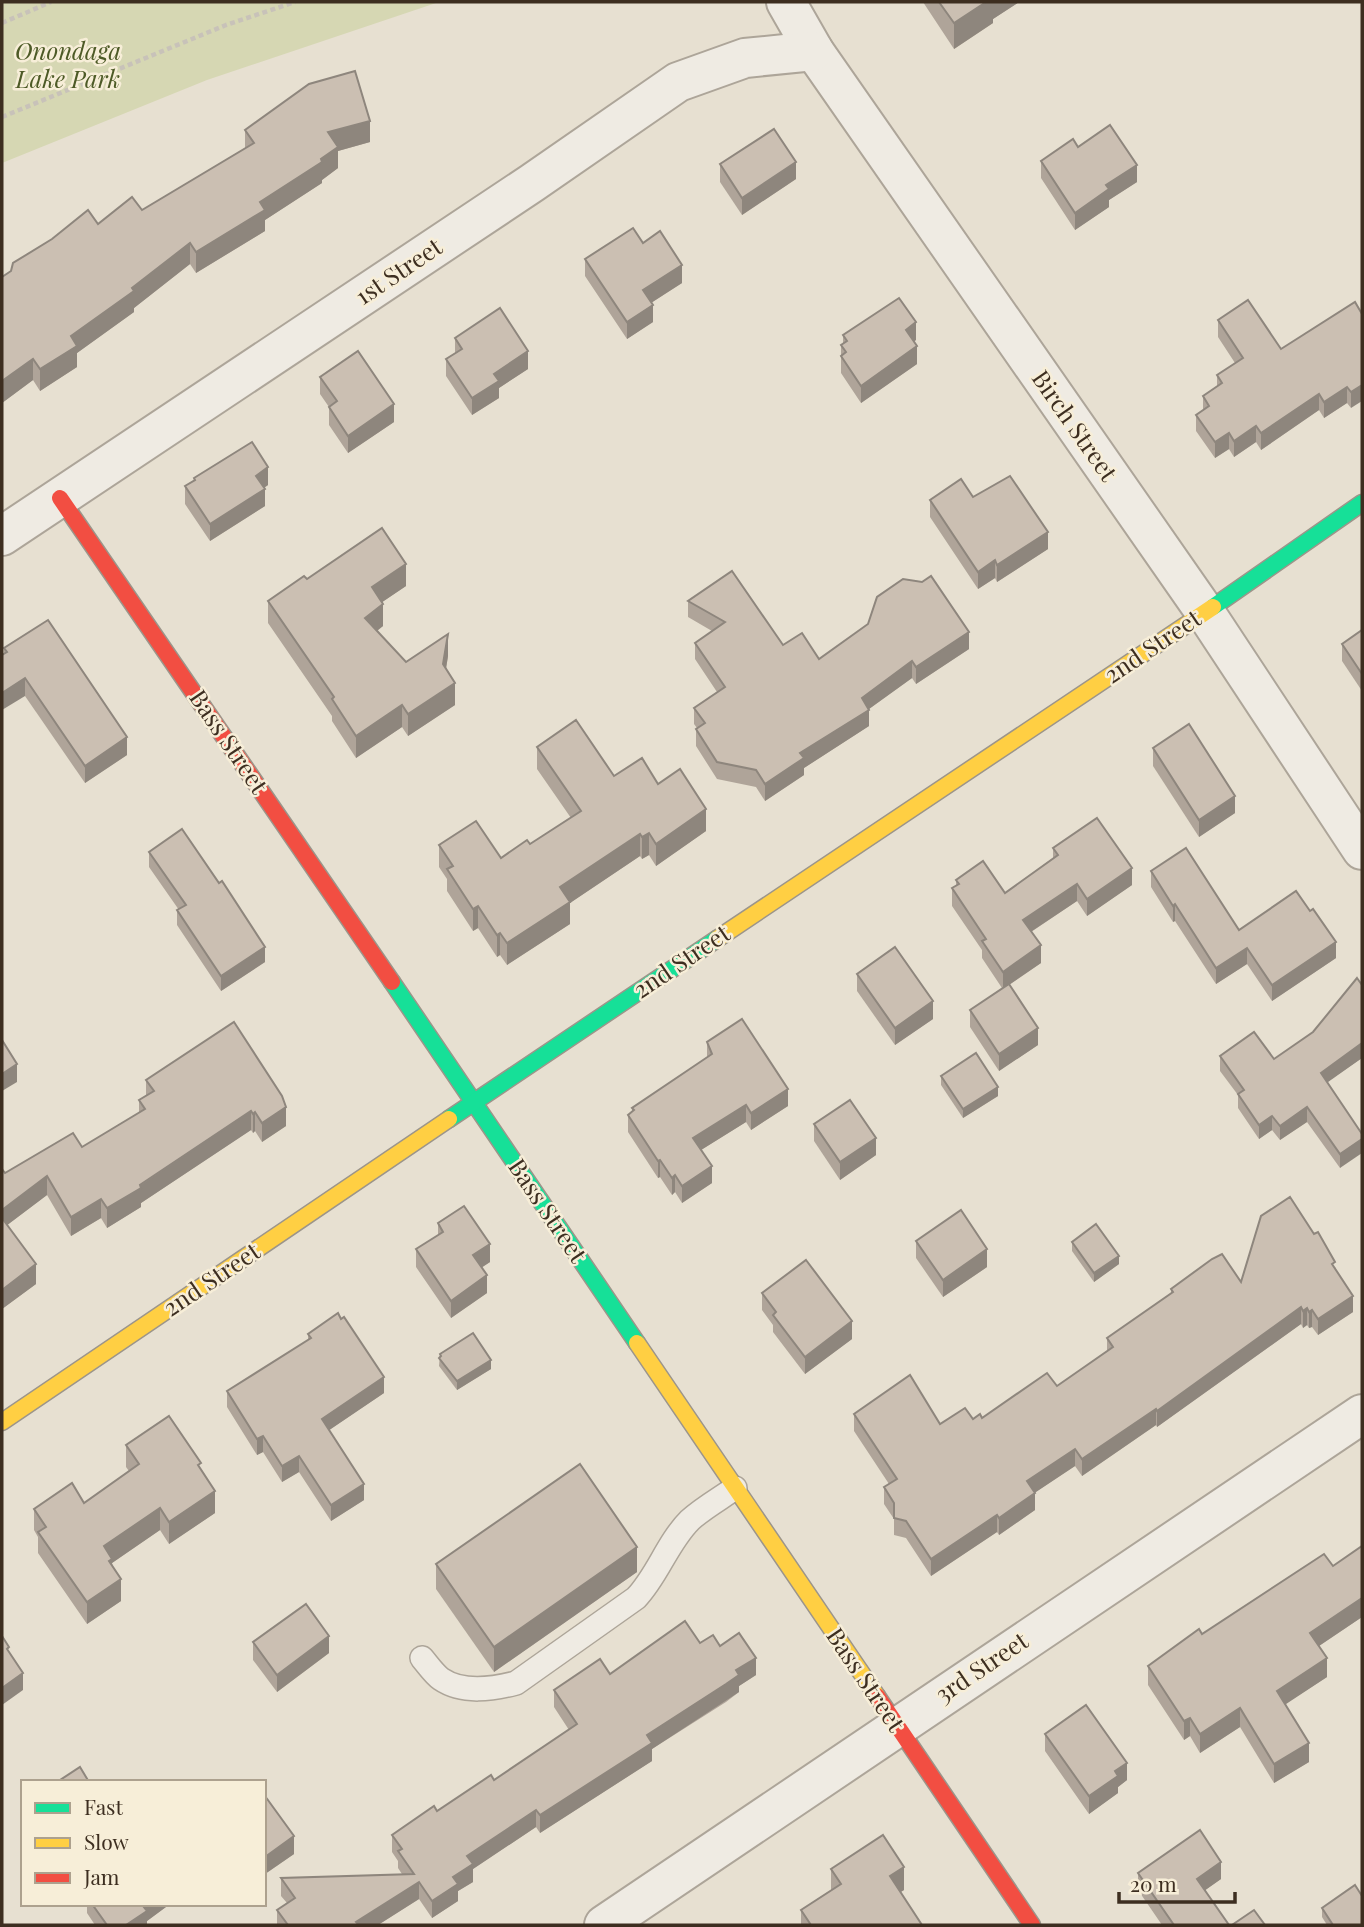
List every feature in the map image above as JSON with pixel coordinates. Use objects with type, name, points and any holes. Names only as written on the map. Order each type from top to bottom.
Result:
[{"type":"street","name":"Birch Street","points":[[786,2],[814,51],[1205,612],[1362,850]]},
{"type":"street","name":"1st Street","points":[[2,536],[521,191],[678,82],[745,58],[814,51]]},
{"type":"street","name":"Bass Street","points":[[60,498],[474,1102],[1032,1925]]},
{"type":"street","name":"2nd Street","points":[[2,1422],[1205,612],[1362,503]]},
{"type":"street","name":"3rd Street","points":[[604,1925],[1362,1414]]},
{"type":"lane","points":[[422,1658],[439,1678],[452,1684],[494,1689],[516,1683],[636,1598],[647,1586],[669,1548],[690,1520],[735,1488]]},
{"type":"path","points":[[2,23],[51,2]]},
{"type":"path","points":[[2,117],[226,25],[295,2]]},
{"type":"green space","name":"Onondaga Lake Park","points":[[2,2],[439,2],[207,80],[2,163]]},
{"type":"building","points":[[939,2],[986,2],[954,23]]},
{"type":"building","points":[[355,71],[370,121],[328,132],[338,147],[321,159],[322,162],[260,202],[265,210],[196,252],[190,243],[132,288],[134,291],[71,336],[77,346],[40,369],[33,359],[2,381],[2,277],[11,271],[13,263],[52,239],[88,210],[98,224],[132,197],[142,210],[254,143],[245,130],[309,84]]},
{"type":"building","points":[[1110,125],[1137,165],[1106,185],[1109,189],[1075,213],[1041,161],[1073,139],[1078,147]]},
{"type":"building","points":[[774,129],[796,162],[742,198],[720,164]]},
{"type":"building","points":[[633,228],[643,243],[660,231],[682,265],[643,290],[653,305],[627,322],[585,259]]},
{"type":"building","points":[[899,298],[916,322],[906,330],[917,346],[861,386],[841,356],[846,352],[841,345],[847,341],[843,335]]},
{"type":"building","points":[[1248,300],[1281,349],[1355,302],[1362,314],[1362,385],[1351,392],[1347,387],[1324,402],[1319,394],[1261,433],[1256,426],[1234,441],[1229,433],[1215,442],[1196,415],[1209,406],[1203,396],[1222,383],[1217,375],[1243,358],[1218,320]]},
{"type":"building","points":[[500,308],[528,351],[494,374],[499,381],[472,398],[446,359],[462,349],[455,338]]},
{"type":"building","points":[[358,351],[394,404],[348,436],[329,407],[337,401],[320,377]]},
{"type":"building","points":[[252,442],[268,467],[256,476],[265,489],[210,524],[185,486]]},
{"type":"building","points":[[1010,476],[1048,532],[997,565],[995,560],[978,572],[930,500],[961,479],[973,497]]},
{"type":"building","points":[[382,528],[406,564],[372,587],[383,604],[365,618],[406,662],[448,634],[443,664],[455,683],[408,714],[402,705],[356,736],[332,699],[334,697],[268,601],[304,576],[307,579]]},
{"type":"building","points":[[732,571],[783,645],[802,633],[819,659],[868,624],[877,597],[903,579],[922,582],[931,576],[969,632],[916,667],[912,661],[862,698],[869,710],[800,753],[804,758],[765,784],[756,770],[717,762],[696,729],[705,723],[694,708],[725,687],[695,643],[725,622],[688,601]]},
{"type":"building","points":[[48,620],[127,737],[85,766],[25,678],[2,693],[2,655],[7,652],[4,648]]},
{"type":"building","points":[[1362,630],[1362,674],[1342,644]]},
{"type":"building","points":[[576,720],[614,776],[642,758],[658,784],[680,769],[706,809],[656,844],[649,833],[642,837],[640,834],[560,887],[570,902],[507,943],[500,933],[497,935],[478,906],[473,909],[447,869],[453,866],[439,845],[476,821],[501,858],[527,840],[530,844],[581,811],[537,747]]},
{"type":"building","points":[[1189,724],[1235,796],[1199,820],[1153,748]]},
{"type":"building","points":[[1097,818],[1132,868],[1087,899],[1077,884],[1023,920],[1041,945],[1003,972],[982,941],[986,939],[952,888],[959,884],[956,880],[983,861],[1005,893],[1058,855],[1053,848]]},
{"type":"building","points":[[182,829],[219,883],[222,881],[265,947],[221,976],[177,910],[186,905],[149,852]]},
{"type":"building","points":[[1186,848],[1239,930],[1296,891],[1310,911],[1313,909],[1336,942],[1272,985],[1247,948],[1216,968],[1151,871]]},
{"type":"building","points":[[895,947],[933,1001],[895,1028],[857,974]]},
{"type":"building","points":[[1357,978],[1362,985],[1362,1043],[1321,1073],[1362,1134],[1362,1139],[1340,1154],[1307,1107],[1280,1126],[1272,1116],[1259,1125],[1238,1094],[1244,1090],[1220,1056],[1254,1032],[1274,1059],[1313,1032]]},
{"type":"building","points":[[1009,984],[1038,1028],[999,1054],[970,1010]]},
{"type":"building","points":[[742,1019],[788,1089],[751,1113],[746,1105],[693,1138],[712,1166],[682,1186],[675,1175],[672,1178],[660,1160],[658,1161],[628,1115],[634,1110],[632,1108],[712,1054],[707,1042]]},
{"type":"building","points":[[234,1022],[282,1096],[286,1107],[262,1123],[255,1112],[253,1114],[251,1111],[140,1185],[141,1188],[107,1208],[101,1199],[71,1217],[47,1176],[2,1210],[2,1169],[5,1173],[73,1133],[82,1147],[145,1109],[139,1100],[154,1091],[146,1080]]},
{"type":"building","points":[[2,1040],[17,1064],[2,1074]]},
{"type":"building","points":[[976,1053],[998,1087],[963,1109],[941,1076]]},
{"type":"building","points":[[850,1100],[876,1138],[840,1162],[814,1124]]},
{"type":"building","points":[[1290,1197],[1314,1234],[1318,1232],[1335,1262],[1332,1264],[1353,1296],[1318,1319],[1312,1310],[1309,1312],[1307,1308],[1303,1311],[1301,1307],[1157,1411],[1156,1409],[1082,1459],[1075,1449],[1027,1481],[1035,1493],[931,1559],[906,1521],[894,1518],[894,1503],[884,1487],[897,1479],[854,1414],[910,1375],[940,1424],[965,1408],[973,1419],[980,1414],[982,1418],[1047,1373],[1057,1386],[1113,1347],[1107,1338],[1173,1292],[1171,1289],[1212,1259],[1222,1254],[1241,1282],[1261,1216]]},
{"type":"building","points":[[464,1206],[490,1244],[473,1255],[487,1275],[451,1301],[416,1249],[443,1232],[438,1223]]},
{"type":"building","points":[[961,1210],[987,1249],[943,1280],[916,1241]]},
{"type":"building","points":[[2,1218],[36,1264],[2,1290]]},
{"type":"building","points":[[1096,1224],[1119,1256],[1094,1273],[1072,1242]]},
{"type":"building","points":[[806,1260],[852,1321],[805,1357],[773,1315],[776,1312],[762,1293]]},
{"type":"building","points":[[338,1313],[341,1319],[344,1317],[384,1377],[322,1419],[364,1484],[331,1505],[299,1456],[282,1466],[263,1436],[257,1439],[227,1391],[311,1338],[308,1334]]},
{"type":"building","points":[[473,1333],[491,1360],[457,1381],[439,1358],[440,1354]]},
{"type":"building","points":[[169,1416],[201,1463],[198,1465],[215,1491],[169,1522],[160,1508],[104,1546],[112,1559],[109,1561],[121,1579],[87,1602],[38,1532],[46,1527],[34,1509],[72,1483],[84,1503],[139,1464],[126,1445]]},
{"type":"building","points":[[580,1464],[637,1547],[494,1647],[436,1564]]},
{"type":"building","points":[[1362,1546],[1362,1598],[1310,1633],[1327,1658],[1277,1691],[1309,1743],[1274,1764],[1240,1708],[1200,1734],[1190,1718],[1184,1721],[1148,1666],[1199,1629],[1202,1634],[1324,1554],[1333,1566]]},
{"type":"building","points":[[306,1604],[329,1636],[277,1675],[253,1642]]},
{"type":"building","points":[[685,1621],[700,1643],[713,1635],[720,1646],[739,1633],[756,1658],[736,1670],[739,1675],[647,1735],[652,1743],[540,1815],[536,1810],[467,1856],[473,1864],[453,1877],[458,1884],[432,1901],[419,1882],[356,1922],[359,1925],[288,1925],[277,1910],[295,1898],[281,1878],[414,1874],[398,1851],[402,1849],[392,1835],[434,1806],[437,1811],[491,1775],[494,1780],[577,1724],[554,1690],[600,1659],[610,1674]]},
{"type":"building","points":[[2,1636],[23,1673],[2,1688]]},
{"type":"building","points":[[1086,1705],[1127,1763],[1115,1771],[1118,1776],[1089,1796],[1045,1734]]},
{"type":"building","points":[[80,1767],[88,1780],[60,1780]]},
{"type":"building","points":[[266,1797],[294,1836],[266,1856]]},
{"type":"building","points":[[1200,1830],[1221,1862],[1197,1879],[1229,1925],[1174,1925],[1138,1873]]},
{"type":"building","points":[[883,1835],[904,1867],[890,1876],[922,1925],[811,1925],[801,1910],[841,1884],[831,1869]]},
{"type":"building","points":[[1355,1885],[1362,1896],[1362,1925],[1333,1925],[1322,1908]]},
{"type":"building","points":[[93,1906],[143,1906],[147,1911],[126,1925],[107,1925]]},
{"type":"building","points":[[1254,1910],[1265,1925],[1232,1925]]},
{"type":"traffic: fast","points":[[1213,607],[1362,503]]},
{"type":"traffic: fast","points":[[449,1119],[717,939]]},
{"type":"traffic: fast","points":[[392,982],[637,1343]]},
{"type":"traffic: slow","points":[[717,939],[1213,607]]},
{"type":"traffic: slow","points":[[2,1422],[449,1119]]},
{"type":"traffic: slow","points":[[637,1343],[877,1696]]},
{"type":"traffic: jam","points":[[60,498],[392,982]]},
{"type":"traffic: jam","points":[[877,1696],[1032,1925]]}]
